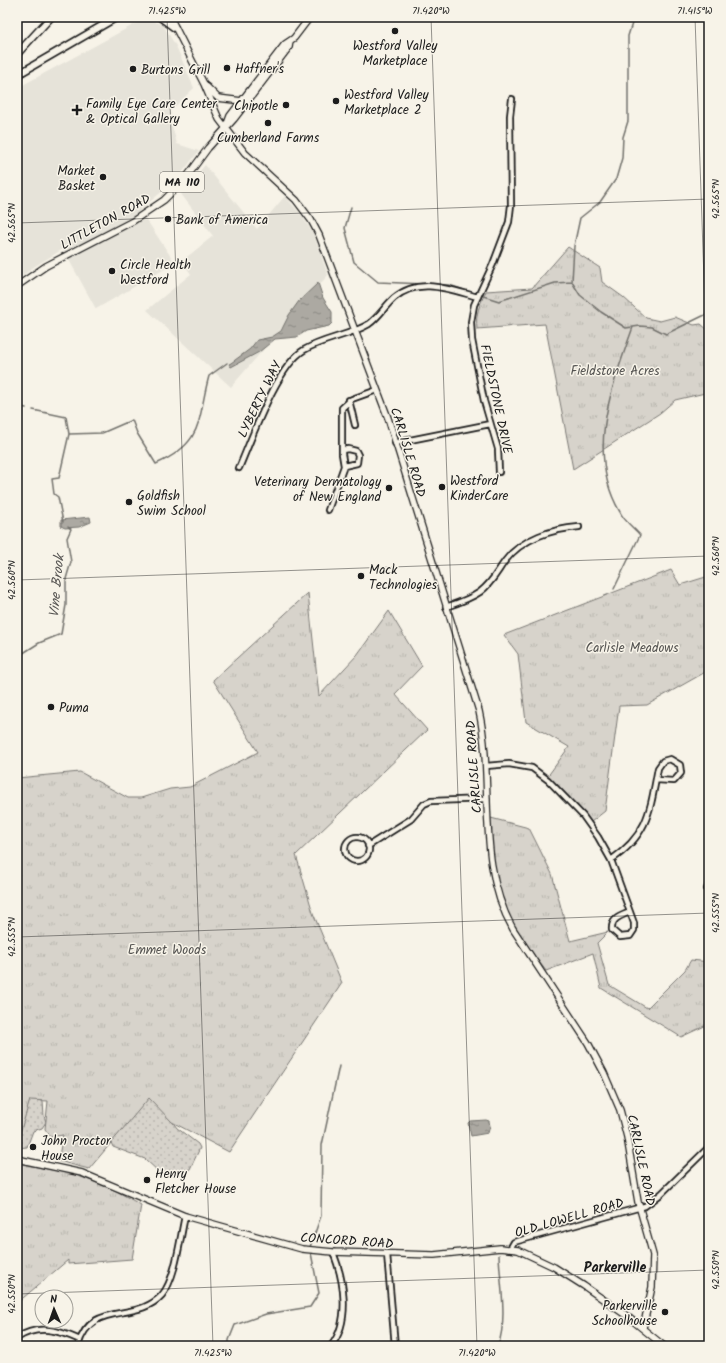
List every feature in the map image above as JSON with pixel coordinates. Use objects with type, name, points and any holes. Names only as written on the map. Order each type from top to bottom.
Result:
[{"type":"highway","points":[[17,54],[51,17]]},
{"type":"highway","points":[[160,17],[175,28]]},
{"type":"highway","points":[[17,75],[117,18]]},
{"type":"main road","points":[[170,17],[204,84],[218,98],[242,100]]},
{"type":"main road","name":"LITTLETON ROAD","points":[[225,128],[230,116],[284,44],[290,41],[310,17]]},
{"type":"main road","name":"LITTLETON ROAD","points":[[17,286],[46,266],[151,210],[178,186],[234,119],[289,47],[290,41]]},
{"type":"main road","name":"CARLISLE ROAD","points":[[204,84],[219,119],[225,128],[245,153],[296,200],[310,220],[329,261],[396,443],[479,711],[484,733],[490,863],[502,909],[513,929],[574,1021],[604,1073],[624,1123],[640,1208],[652,1245],[654,1268],[652,1287],[643,1328]]},
{"type":"main road","name":"CONCORD ROAD","points":[[17,1159],[86,1174],[185,1216],[293,1247],[333,1252],[442,1255],[489,1249],[510,1249],[529,1254],[554,1267],[597,1294],[643,1328]]},
{"type":"main road","points":[[643,1328],[664,1346]]},
{"type":"street","name":"FIELDSTONE DRIVE","points":[[499,472],[498,449],[490,424],[472,340],[472,313],[503,241],[509,222],[511,194],[510,116],[512,99]]},
{"type":"street","name":"LYBERTY WAY","points":[[239,468],[277,381],[290,361],[309,347],[369,324],[392,300],[409,289],[429,286],[441,287],[478,297]]},
{"type":"street","points":[[328,510],[344,466],[342,450],[342,411],[344,405],[349,400],[377,390]]},
{"type":"street","points":[[349,400],[355,425]]},
{"type":"street","points":[[396,443],[490,424]]},
{"type":"street","points":[[342,450],[348,449],[356,451],[358,455],[357,463],[344,466]]},
{"type":"street","points":[[446,607],[470,598],[484,589],[496,576],[508,557],[525,543],[559,529],[579,527]]},
{"type":"street","points":[[611,860],[629,847],[639,835],[647,817],[658,768],[662,762],[670,759],[680,765],[681,773],[674,781],[656,780]]},
{"type":"street","points":[[486,766],[519,764],[532,768],[543,775],[583,816],[600,840],[611,860],[634,922],[634,930],[630,936],[620,937],[612,930],[613,922],[618,917],[630,912]]},
{"type":"street","points":[[368,846],[363,838],[355,837],[348,841],[345,852],[350,858],[360,860],[366,856],[368,846],[411,819],[424,804],[431,801],[487,799]]},
{"type":"street","points":[[709,884],[707,889],[709,894]]},
{"type":"street","name":"OLD LOWELL ROAD","points":[[510,1249],[514,1242],[640,1208],[652,1202],[709,1147]]},
{"type":"street","points":[[78,1346],[87,1327],[94,1321],[106,1315],[146,1307],[162,1295],[171,1278],[185,1216]]},
{"type":"street","points":[[331,1346],[339,1334],[342,1310],[341,1277],[333,1252]]},
{"type":"street","points":[[387,1254],[395,1346]]},
{"type":"street","points":[[17,1338],[34,1330],[48,1329],[80,1340]]},
{"type":"shaded area","points":[[146,18],[163,25],[176,46],[194,88],[170,111],[171,115],[169,115],[177,144],[199,151],[177,179],[140,210],[175,263],[96,309],[63,249],[32,268],[17,281],[17,91],[21,86]]},
{"type":"shaded area","points":[[205,165],[257,229],[285,196],[302,216],[314,235],[328,275],[231,387],[147,310],[191,274],[182,261],[213,236],[181,194]]},
{"type":"green space","name":"Fieldstone Acres","points":[[568,247],[600,268],[602,282],[623,297],[646,318],[660,321],[675,317],[694,325],[701,324],[709,331],[705,393],[675,400],[660,413],[573,469],[545,324],[477,329],[478,309],[486,291],[532,288]]},
{"type":"green space","name":"Carlisle Meadows","points":[[671,570],[680,585],[709,576],[709,670],[647,705],[619,706],[605,811],[591,822],[547,777],[569,747],[526,722],[518,654],[504,635]]},
{"type":"green space","name":"Emmet Woods","points":[[308,593],[319,696],[357,655],[389,611],[422,666],[395,694],[427,730],[296,855],[313,913],[342,983],[229,1152],[172,1122],[149,1098],[89,1169],[58,1161],[63,1135],[51,1137],[45,1129],[48,1101],[30,1100],[17,1143],[17,778],[80,772],[128,798],[141,798],[170,789],[190,787],[258,752],[213,680]]},
{"type":"green space","points":[[487,817],[529,828],[552,874],[570,941],[608,932],[597,943],[609,985],[647,1008],[685,970],[691,960],[709,962],[709,1024],[681,1037],[601,988],[593,953],[546,971],[517,932],[499,901]]},
{"type":"green space","points":[[17,1024],[35,1096],[43,1102],[46,1122],[42,1128],[33,1131],[27,1147],[17,1148]]},
{"type":"green space","points":[[146,1096],[154,1097],[177,1128],[198,1144],[200,1148],[190,1169],[177,1175],[159,1172],[145,1159],[113,1147],[108,1136]]},
{"type":"green space","points":[[17,1163],[73,1174],[113,1189],[141,1205],[132,1259],[68,1264],[68,1260],[17,1303]]},
{"type":"water","points":[[318,283],[323,298],[332,312],[332,323],[329,326],[306,331],[297,337],[275,339],[259,352],[231,367],[229,364],[250,349],[257,340],[272,337],[281,331],[289,315],[299,301]]},
{"type":"water","points":[[90,517],[91,522],[79,527],[65,528],[61,526],[61,520]]},
{"type":"water","points":[[470,1121],[489,1121],[490,1126],[488,1133],[471,1136],[468,1123]]},
{"type":"waterway","points":[[634,17],[628,36],[628,121],[623,137],[622,158],[616,179],[600,202],[580,218],[574,246],[572,282],[580,295],[601,312],[626,328],[640,326],[652,327],[666,334],[709,313]]},
{"type":"waterway","points":[[351,207],[345,228],[354,262],[378,282],[449,285],[499,301],[555,283],[572,282]]},
{"type":"waterway","points":[[614,589],[640,535],[622,515],[610,489],[604,466],[603,443],[610,396],[633,327]]},
{"type":"waterway","points":[[69,434],[102,433],[132,420],[137,433],[156,464],[172,456],[191,438],[200,417],[209,376],[227,363]]},
{"type":"waterway","name":"Vine Brook","points":[[17,406],[26,408]]},
{"type":"waterway","name":"Vine Brook","points":[[33,410],[66,417],[69,434],[59,478],[52,479],[54,494],[58,497],[63,522]]},
{"type":"waterway","name":"Vine Brook","points":[[17,657],[39,643],[61,634],[66,605],[66,579],[71,562],[67,538],[71,529],[68,527]]},
{"type":"waterway","points":[[310,1247],[321,1216],[322,1145],[339,1066]]},
{"type":"waterway","points":[[229,1346],[229,1340],[235,1325],[266,1314],[310,1307],[319,1293],[311,1253]]},
{"type":"waterway","points":[[498,1346],[503,1324],[503,1301],[499,1255]]},
{"type":"place","name":"Westford Valley Marketplace","points":[[395,31]]},
{"type":"place","name":"Haffner's","points":[[227,68]]},
{"type":"place","name":"Burtons Grill","points":[[133,69]]},
{"type":"place","name":"Westford Valley Marketplace 2","points":[[336,101]]},
{"type":"place","name":"Chipotle","points":[[286,105]]},
{"type":"place","name":"Family Eye Care Center & Optical Gallery","points":[[77,110]]},
{"type":"place","name":"Cumberland Farms","points":[[268,123]]},
{"type":"place","name":"Market Basket","points":[[103,177]]},
{"type":"place","name":"Bank of America","points":[[168,219]]},
{"type":"place","name":"Circle Health Westford","points":[[112,271]]},
{"type":"place","name":"Westford KinderCare","points":[[442,487]]},
{"type":"place","name":"Veterinary Dermatology of New England","points":[[389,488]]},
{"type":"place","name":"Goldfish Swim School","points":[[129,502]]},
{"type":"place","name":"Mack Technologies","points":[[361,576]]},
{"type":"place","name":"Puma","points":[[51,707]]},
{"type":"place","name":"John Proctor House","points":[[33,1147]]},
{"type":"place","name":"Henry Fletcher House","points":[[147,1180]]},
{"type":"place","name":"Parkerville Schoolhouse","points":[[665,1312]]},
{"type":"district","name":"Parkerville","points":[[615,1267]]}]
